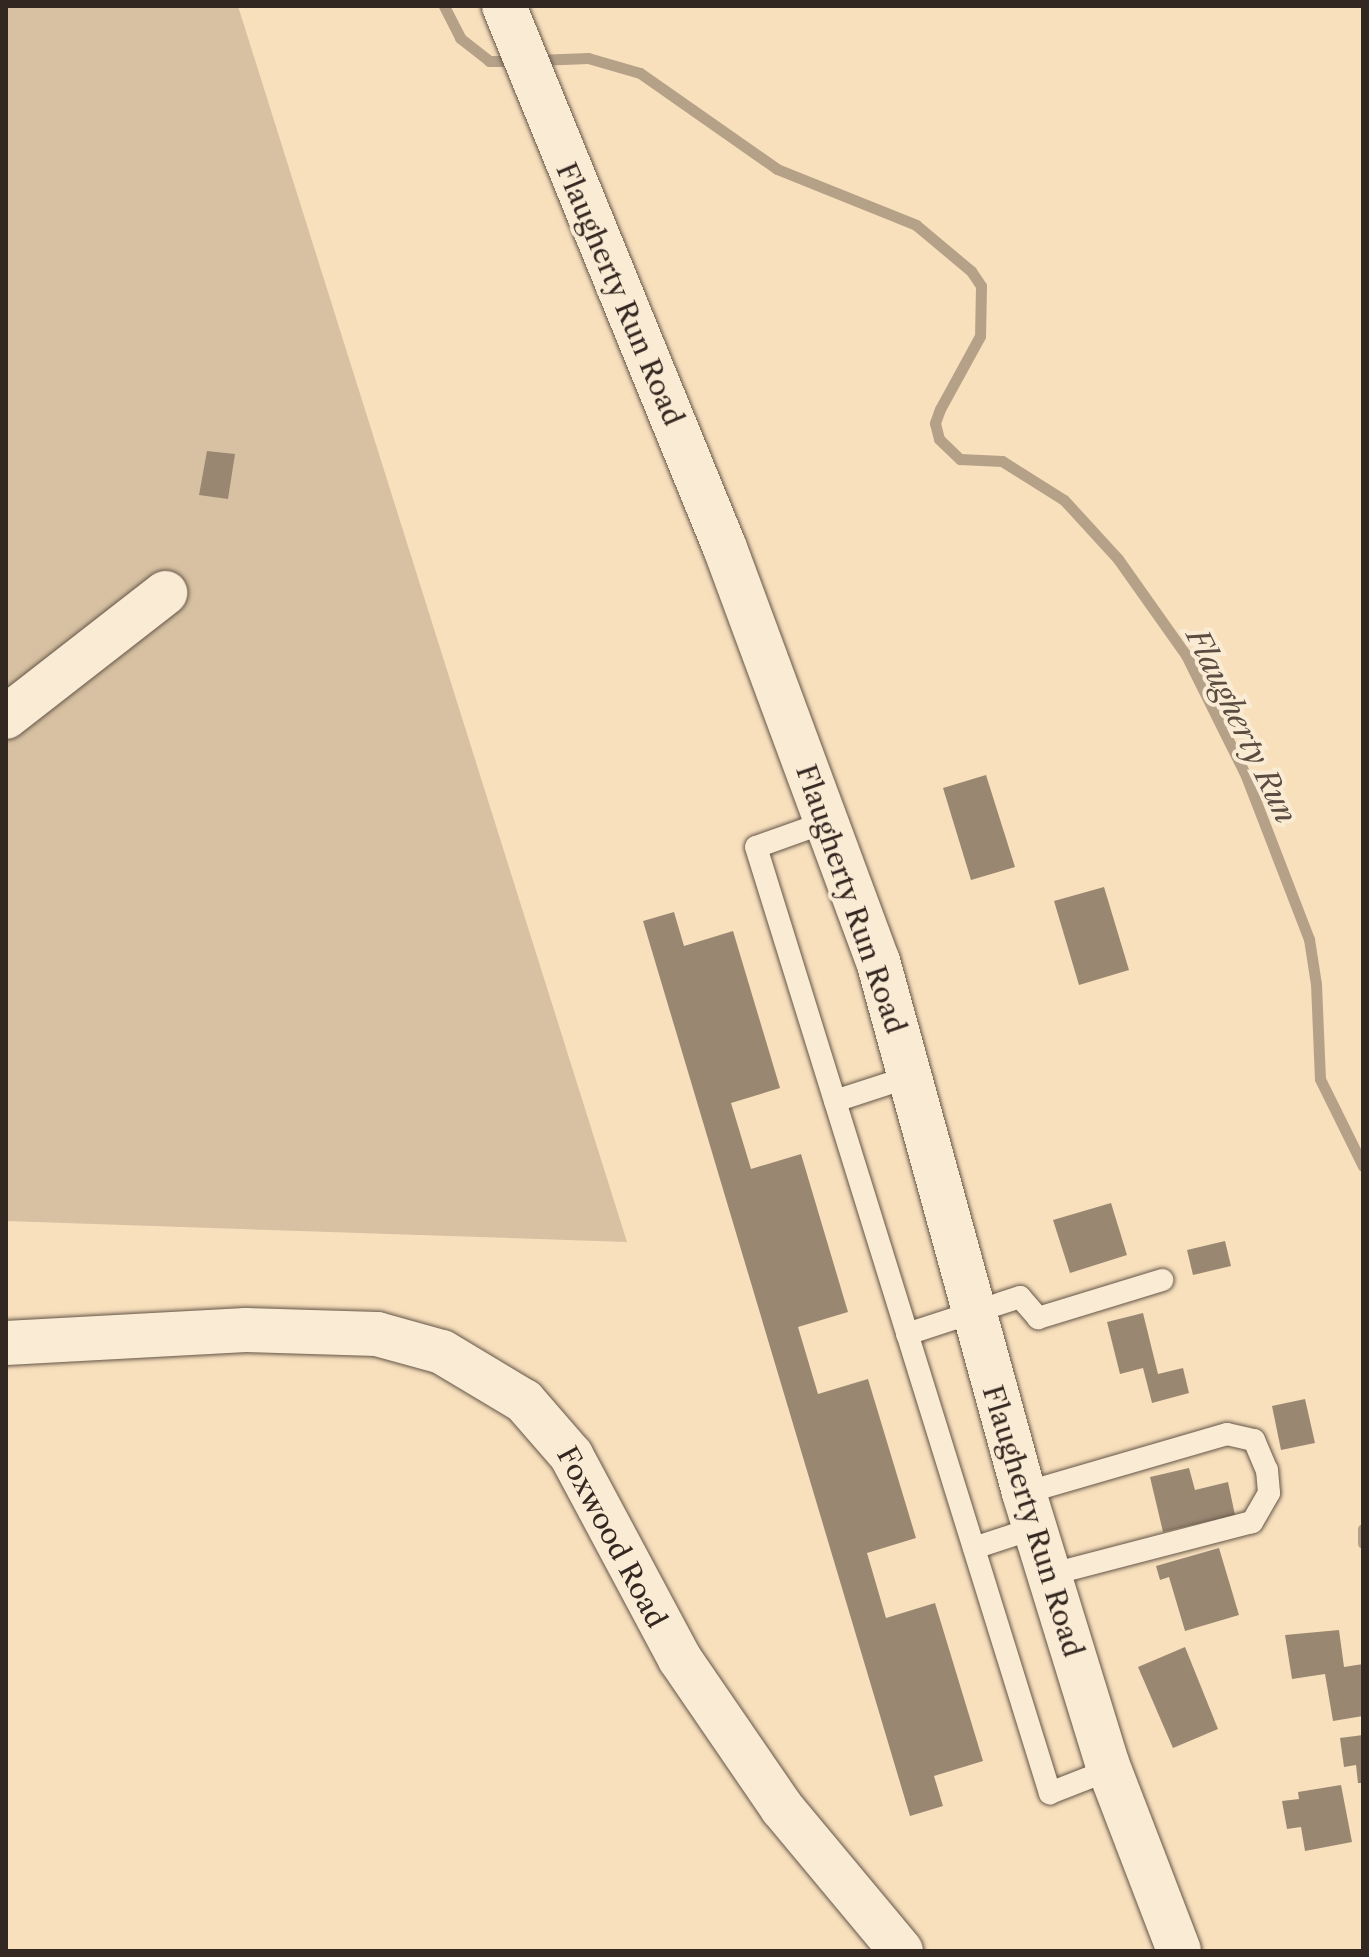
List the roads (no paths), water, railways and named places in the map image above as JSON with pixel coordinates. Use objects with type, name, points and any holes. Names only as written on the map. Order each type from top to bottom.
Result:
[{"type":"main road","name":"Flaugherty Run Road","points":[[504,6],[725,548],[878,961],[1029,1510],[1109,1770],[1179,1951]]},
{"type":"main road","points":[[6,717],[165,593]]},
{"type":"main road","name":"Foxwood Road","points":[[6,1343],[246,1330],[365,1333],[442,1352],[524,1401],[571,1455],[662,1632],[782,1808],[901,1951]]},
{"type":"lane","points":[[826,822],[756,847],[1050,1793],[1109,1770]]},
{"type":"lane","points":[[835,1101],[909,1077]]},
{"type":"lane","points":[[907,1334],[1020,1297],[1038,1318],[1162,1280]]},
{"type":"lane","points":[[974,1548],[1029,1510],[1227,1434],[1254,1440],[1267,1470],[1269,1493],[1252,1522],[1049,1575]]},
{"type":"waterway","name":"Flaugherty Run","points":[[444,6],[460,38],[489,61],[515,61]]},
{"type":"waterway","name":"Flaugherty Run","points":[[537,60],[588,58],[640,73],[777,169],[916,225],[971,271],[981,286],[980,336],[940,409],[935,423],[939,439],[960,459],[1002,461],[1064,500],[1118,559],[1186,655],[1246,776],[1309,939],[1316,984],[1320,1079],[1363,1166]]},
{"type":"waterway","name":"Flaugherty Run","points":[[1363,1529],[1363,1543]]}]
